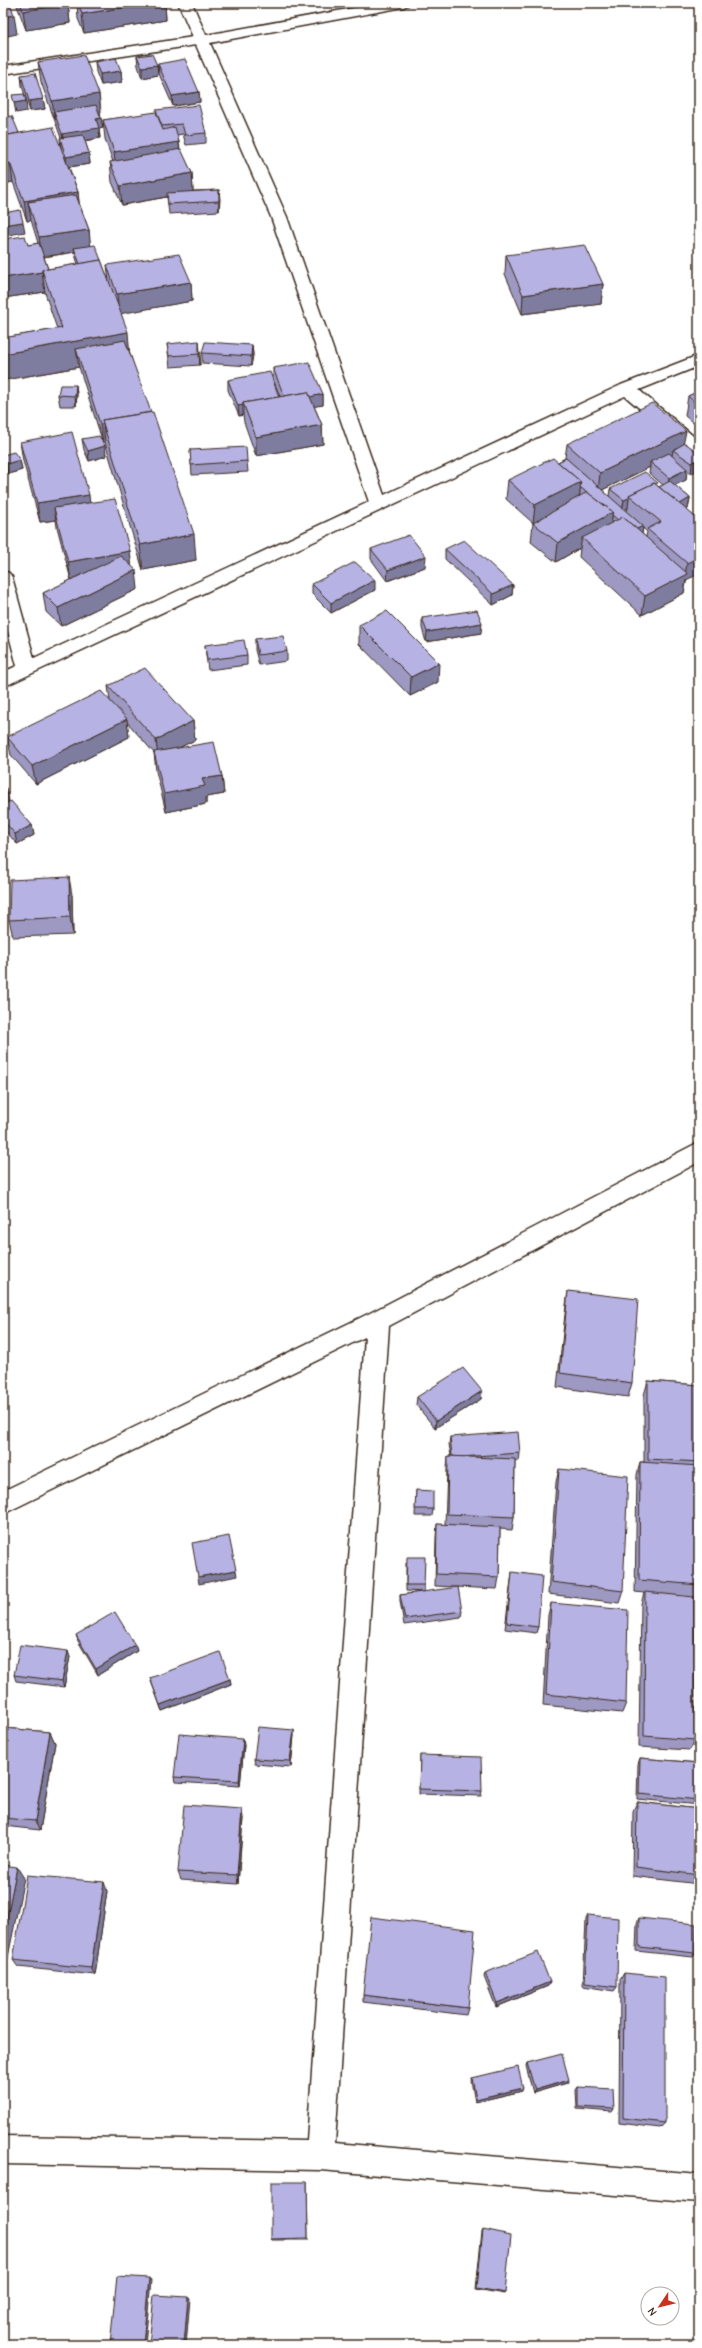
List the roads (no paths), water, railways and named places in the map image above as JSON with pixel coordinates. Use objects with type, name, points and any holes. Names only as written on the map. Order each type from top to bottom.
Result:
[{"type":"street","points":[[184,3],[279,218],[379,506]]},
{"type":"street","points":[[3,70],[201,40],[404,3]]},
{"type":"street","points":[[3,680],[379,506],[627,389],[699,360]]},
{"type":"street","points":[[627,389],[699,450]]},
{"type":"street","points":[[3,577],[27,668]]},
{"type":"street","points":[[3,1503],[378,1320],[699,1151]]},
{"type":"street","points":[[320,2156],[378,1320]]},
{"type":"street","points":[[3,2150],[320,2156],[699,2188]]}]
